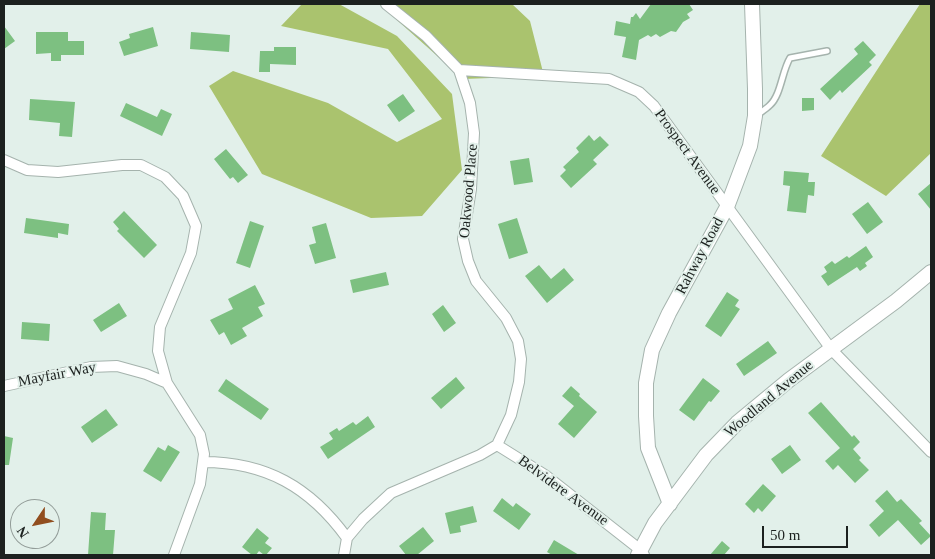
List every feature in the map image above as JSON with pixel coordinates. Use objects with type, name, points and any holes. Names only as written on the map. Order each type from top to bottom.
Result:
[{"type":"street","points":[[386,4],[426,36],[459,70]]},
{"type":"street","name":"Rahway Road","points":[[670,504],[648,448],[646,384],[652,350],[727,207],[750,146],[755,116],[752,4]]},
{"type":"street","name":"Prospect Avenue","points":[[459,70],[609,79],[639,92],[654,106],[831,349],[931,452]]},
{"type":"street","name":"Oakwood Place","points":[[459,70],[470,103],[474,133],[470,189],[463,239],[468,262],[476,281],[506,318],[518,341],[521,359],[519,382],[511,415],[497,444]]},
{"type":"street","points":[[4,160],[27,170],[58,172],[122,165],[141,166],[165,177],[183,196],[196,226],[191,252],[160,327],[158,351],[167,383],[200,435],[204,454],[200,484],[174,555]]},
{"type":"street","name":"Woodland Avenue","points":[[641,554],[655,523],[706,455],[737,423],[789,380],[896,301],[931,272]]},
{"type":"street","name":"Mayfair Way","points":[[4,386],[91,367],[118,366],[146,374],[167,383]]},
{"type":"street","points":[[344,555],[347,538],[363,519],[391,493],[480,455],[497,444]]},
{"type":"street","name":"Belvidere Avenue","points":[[497,444],[545,475],[641,554]]},
{"type":"street","points":[[203,462],[233,464],[282,480],[297,488],[324,510],[336,522],[347,538]]},
{"type":"lane","points":[[755,116],[771,104],[780,86],[785,66],[790,58],[827,51]]},
{"type":"green space","points":[[302,4],[339,4],[397,36],[452,94],[462,170],[422,216],[371,218],[262,174],[209,86],[233,71],[328,103],[397,142],[442,119],[388,49],[281,26]]},
{"type":"green space","points":[[379,4],[512,4],[530,21],[544,76],[463,79]]},
{"type":"green space","points":[[920,4],[931,4],[931,153],[886,196],[821,156]]},
{"type":"building","points":[[651,4],[689,4],[693,10],[687,14],[690,18],[683,22],[676,32],[671,31],[660,37],[656,34],[651,37],[648,35],[639,40],[636,60],[622,57],[626,37],[614,35],[616,21],[630,24],[631,17],[636,13],[640,19]]},
{"type":"building","points":[[4,26],[15,41],[4,49]]},
{"type":"building","points":[[153,27],[158,46],[124,56],[119,42],[130,38],[129,34]]},
{"type":"building","points":[[36,32],[68,32],[68,41],[84,41],[84,55],[61,55],[61,61],[51,61],[51,53],[36,54]]},
{"type":"building","points":[[191,32],[230,35],[229,52],[190,49]]},
{"type":"building","points":[[863,41],[876,55],[869,62],[872,65],[842,93],[840,90],[830,100],[820,89],[858,54],[854,49]]},
{"type":"building","points":[[274,47],[296,47],[296,65],[270,64],[270,72],[259,72],[260,51],[274,51]]},
{"type":"building","points":[[403,94],[415,111],[399,122],[387,105]]},
{"type":"building","points":[[802,98],[814,98],[814,110],[802,111]]},
{"type":"building","points":[[30,99],[75,102],[72,137],[59,136],[60,123],[29,120]]},
{"type":"building","points":[[126,103],[157,117],[161,109],[172,114],[162,136],[120,116]]},
{"type":"building","points":[[589,135],[594,141],[600,136],[609,145],[593,160],[597,164],[571,188],[560,176],[566,170],[563,167],[579,152],[576,148]]},
{"type":"building","points":[[226,149],[248,175],[238,183],[233,177],[230,179],[214,159]]},
{"type":"building","points":[[529,158],[533,182],[514,185],[510,161]]},
{"type":"building","points":[[784,171],[809,173],[808,182],[815,182],[814,196],[808,195],[806,213],[787,211],[790,186],[783,185]]},
{"type":"building","points":[[931,183],[931,210],[918,194]]},
{"type":"building","points":[[868,202],[883,222],[867,234],[852,214]]},
{"type":"building","points":[[124,211],[157,245],[144,258],[117,231],[119,229],[113,222]]},
{"type":"building","points":[[26,218],[69,224],[68,235],[58,233],[58,238],[24,233]]},
{"type":"building","points":[[517,218],[528,253],[509,259],[498,224]]},
{"type":"building","points":[[250,221],[264,226],[250,268],[236,263]]},
{"type":"building","points":[[326,223],[336,258],[315,264],[309,245],[316,243],[312,227]]},
{"type":"building","points":[[866,246],[873,257],[865,263],[867,266],[860,271],[857,267],[828,286],[821,276],[827,272],[824,267],[832,261],[835,264],[847,256],[849,258]]},
{"type":"building","points":[[539,265],[551,279],[564,268],[574,280],[547,303],[525,276]]},
{"type":"building","points":[[386,272],[389,285],[353,293],[350,280]]},
{"type":"building","points":[[255,285],[265,304],[258,307],[263,316],[242,328],[247,336],[231,345],[224,332],[219,335],[210,320],[233,309],[228,299]]},
{"type":"building","points":[[727,292],[739,300],[735,306],[740,309],[721,337],[705,326]]},
{"type":"building","points":[[119,303],[127,316],[101,332],[93,320]]},
{"type":"building","points":[[443,305],[456,323],[444,332],[432,314]]},
{"type":"building","points":[[22,322],[50,324],[49,341],[21,339]]},
{"type":"building","points":[[768,341],[777,353],[744,376],[736,364]]},
{"type":"building","points":[[456,377],[465,388],[441,409],[431,398]]},
{"type":"building","points":[[703,378],[720,391],[711,402],[709,401],[694,421],[679,410]]},
{"type":"building","points":[[226,379],[269,409],[261,420],[218,391]]},
{"type":"building","points":[[571,386],[597,412],[574,438],[558,424],[574,406],[562,396]]},
{"type":"building","points":[[821,402],[852,437],[854,435],[860,442],[853,449],[861,458],[859,460],[869,470],[855,483],[838,465],[833,470],[825,461],[840,448],[808,413]]},
{"type":"building","points":[[106,409],[118,425],[92,443],[81,427]]},
{"type":"building","points":[[368,416],[375,427],[328,459],[320,447],[333,439],[329,433],[337,428],[339,431],[353,422],[356,425]]},
{"type":"building","points":[[4,436],[13,438],[9,465],[4,465]]},
{"type":"building","points":[[168,445],[180,452],[161,482],[143,471],[158,447],[165,451]]},
{"type":"building","points":[[790,445],[801,460],[782,474],[771,459]]},
{"type":"building","points":[[763,484],[776,496],[762,512],[758,508],[754,513],[745,504]]},
{"type":"building","points":[[887,490],[897,502],[901,499],[922,521],[919,523],[931,536],[921,545],[898,520],[879,537],[869,525],[884,511],[875,501]]},
{"type":"building","points":[[502,498],[513,507],[516,503],[531,514],[519,530],[493,511]]},
{"type":"building","points":[[473,506],[477,522],[460,526],[461,532],[450,534],[445,513]]},
{"type":"building","points":[[91,512],[106,513],[105,530],[115,530],[113,555],[88,555]]},
{"type":"building","points":[[423,527],[434,541],[417,555],[406,555],[399,546]]},
{"type":"building","points":[[257,528],[269,538],[265,543],[272,548],[266,555],[259,551],[256,555],[252,555],[242,547]]},
{"type":"building","points":[[554,540],[579,555],[552,555],[547,552]]},
{"type":"building","points":[[722,541],[730,548],[724,555],[710,555]]}]
